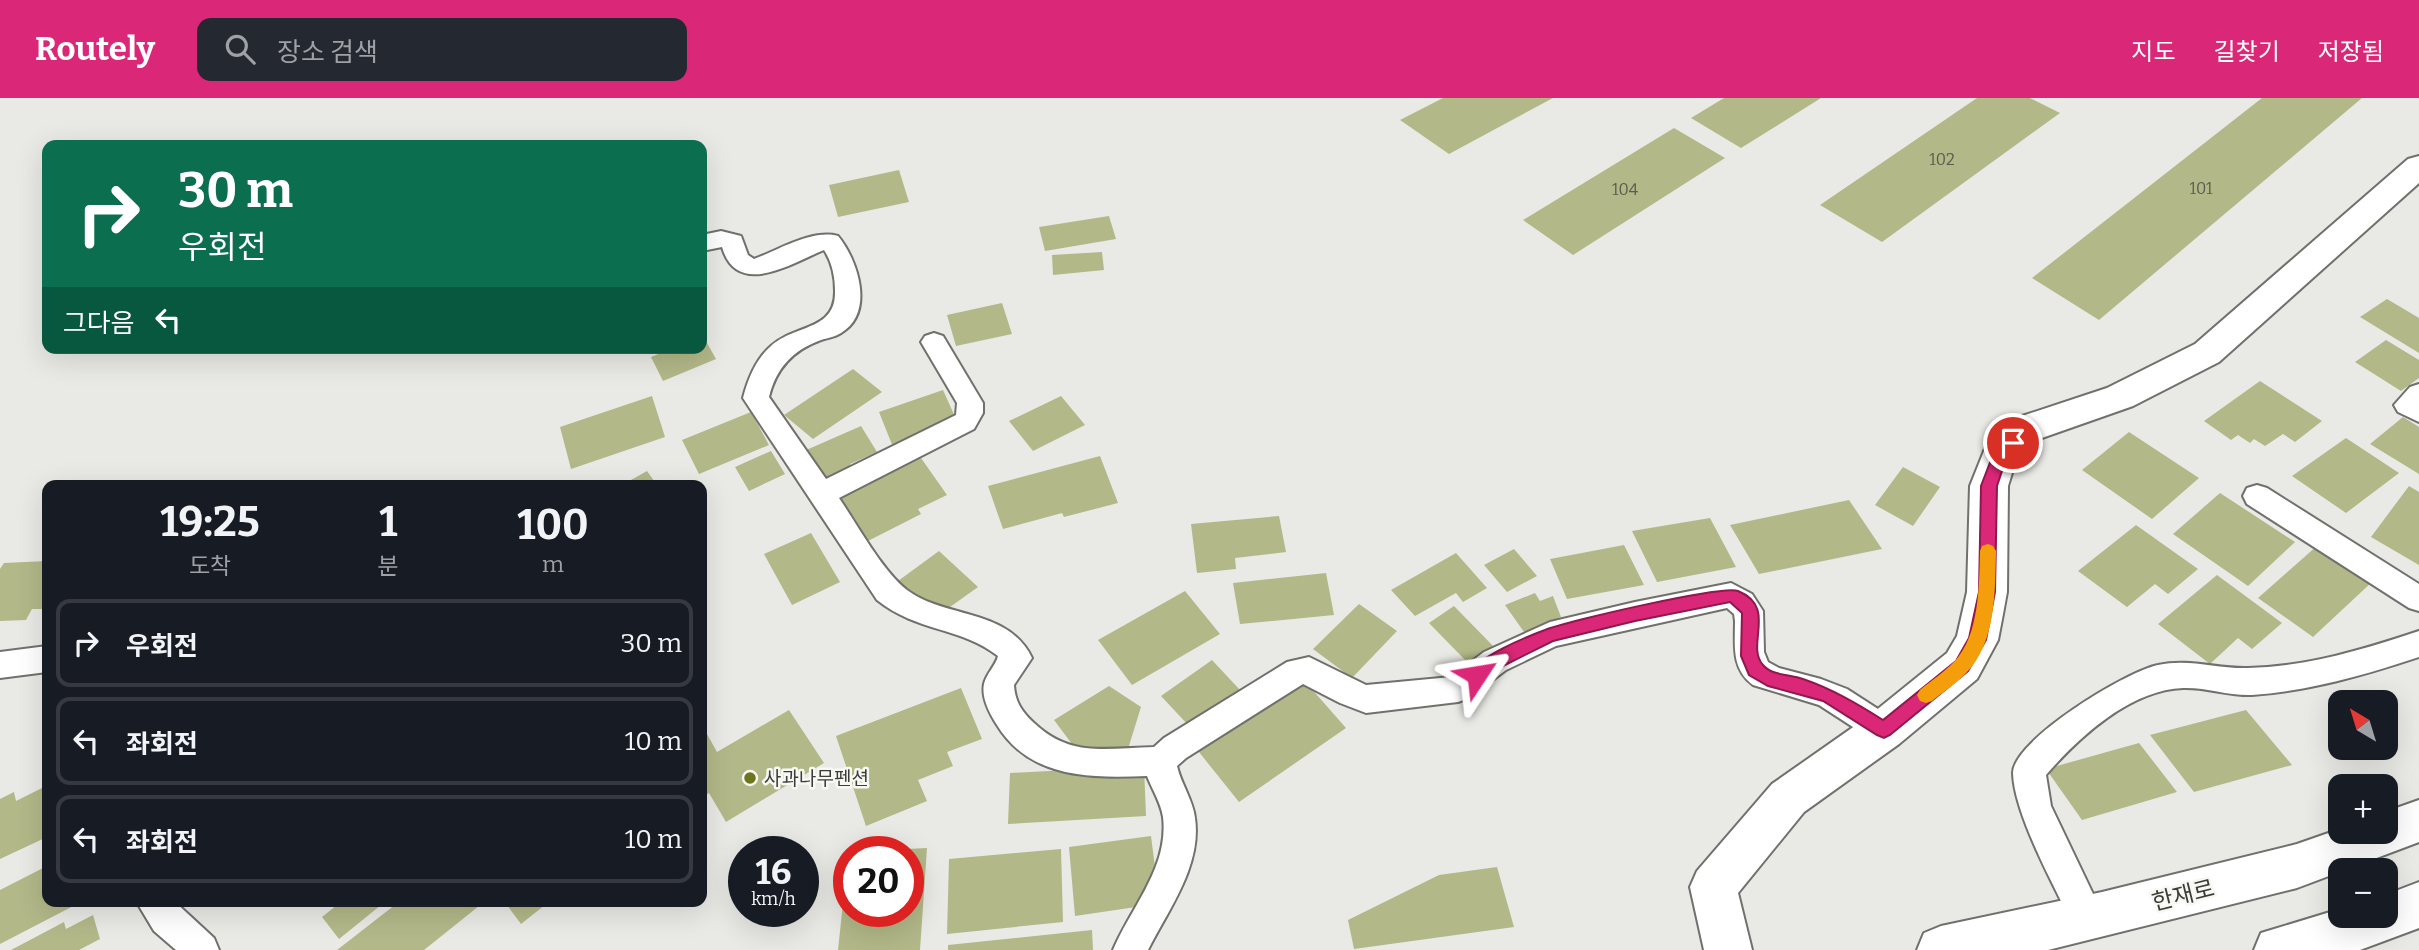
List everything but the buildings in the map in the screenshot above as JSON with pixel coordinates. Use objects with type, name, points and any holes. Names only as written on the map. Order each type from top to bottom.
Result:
[{"type":"street","points":[[1728,950],[1713,887],[1788,798],[1884,730],[1962,666],[1977,640],[1987,592],[1989,486],[1999,456],[2026,429],[2120,397],[2207,353],[2419,166]]},
{"type":"street","name":"한재로","points":[[1941,950],[2088,919],[2297,866],[2419,821]]},
{"type":"street","points":[[2278,950],[2370,924],[2419,905]]},
{"type":"lane","points":[[707,242],[721,239],[733,242],[736,257],[745,266],[755,268],[822,242],[830,242],[838,249],[849,284],[844,315],[836,325],[805,336],[774,355],[764,370],[756,398],[887,591],[916,611],[994,635],[1010,647],[1017,658],[999,684],[1006,716],[1022,732],[1065,760],[1161,761],[1175,748],[1298,671],[1309,670],[1351,694],[1366,699],[1436,693],[1458,689],[1495,661],[1550,635],[1635,614],[1731,595],[1741,600],[1750,611],[1750,656],[1755,670],[1768,679],[1797,684],[1828,695],[1884,730]]},
{"type":"lane","points":[[820,495],[965,422],[970,413],[970,402],[934,342]]},
{"type":"lane","points":[[2419,394],[2407,405],[2419,412]]},
{"type":"lane","points":[[2257,496],[2419,599]]},
{"type":"lane","points":[[2088,919],[2035,807],[2029,771],[2045,751],[2117,697],[2146,681],[2185,675],[2230,682],[2297,675],[2393,653],[2419,644]]},
{"type":"lane","points":[[0,665],[42,660]]},
{"type":"lane","points":[[1130,950],[1170,875],[1179,847],[1179,817],[1161,774],[1161,761]]},
{"type":"lane","points":[[157,907],[166,919],[202,950]]},
{"type":"slow traffic","points":[[1926,695],[1962,666],[1977,640],[1987,592],[1988,551]]},
{"type":"place","name":"사과나무펜션","points":[[750,778]]},
{"type":"route","points":[[1477,675],[1495,661],[1550,635],[1635,614],[1731,595],[1741,600],[1750,611],[1750,656],[1755,670],[1768,679],[1797,684],[1828,695],[1884,730],[1962,666],[1977,640],[1987,592],[1989,486],[1999,456],[2013,443]]}]
